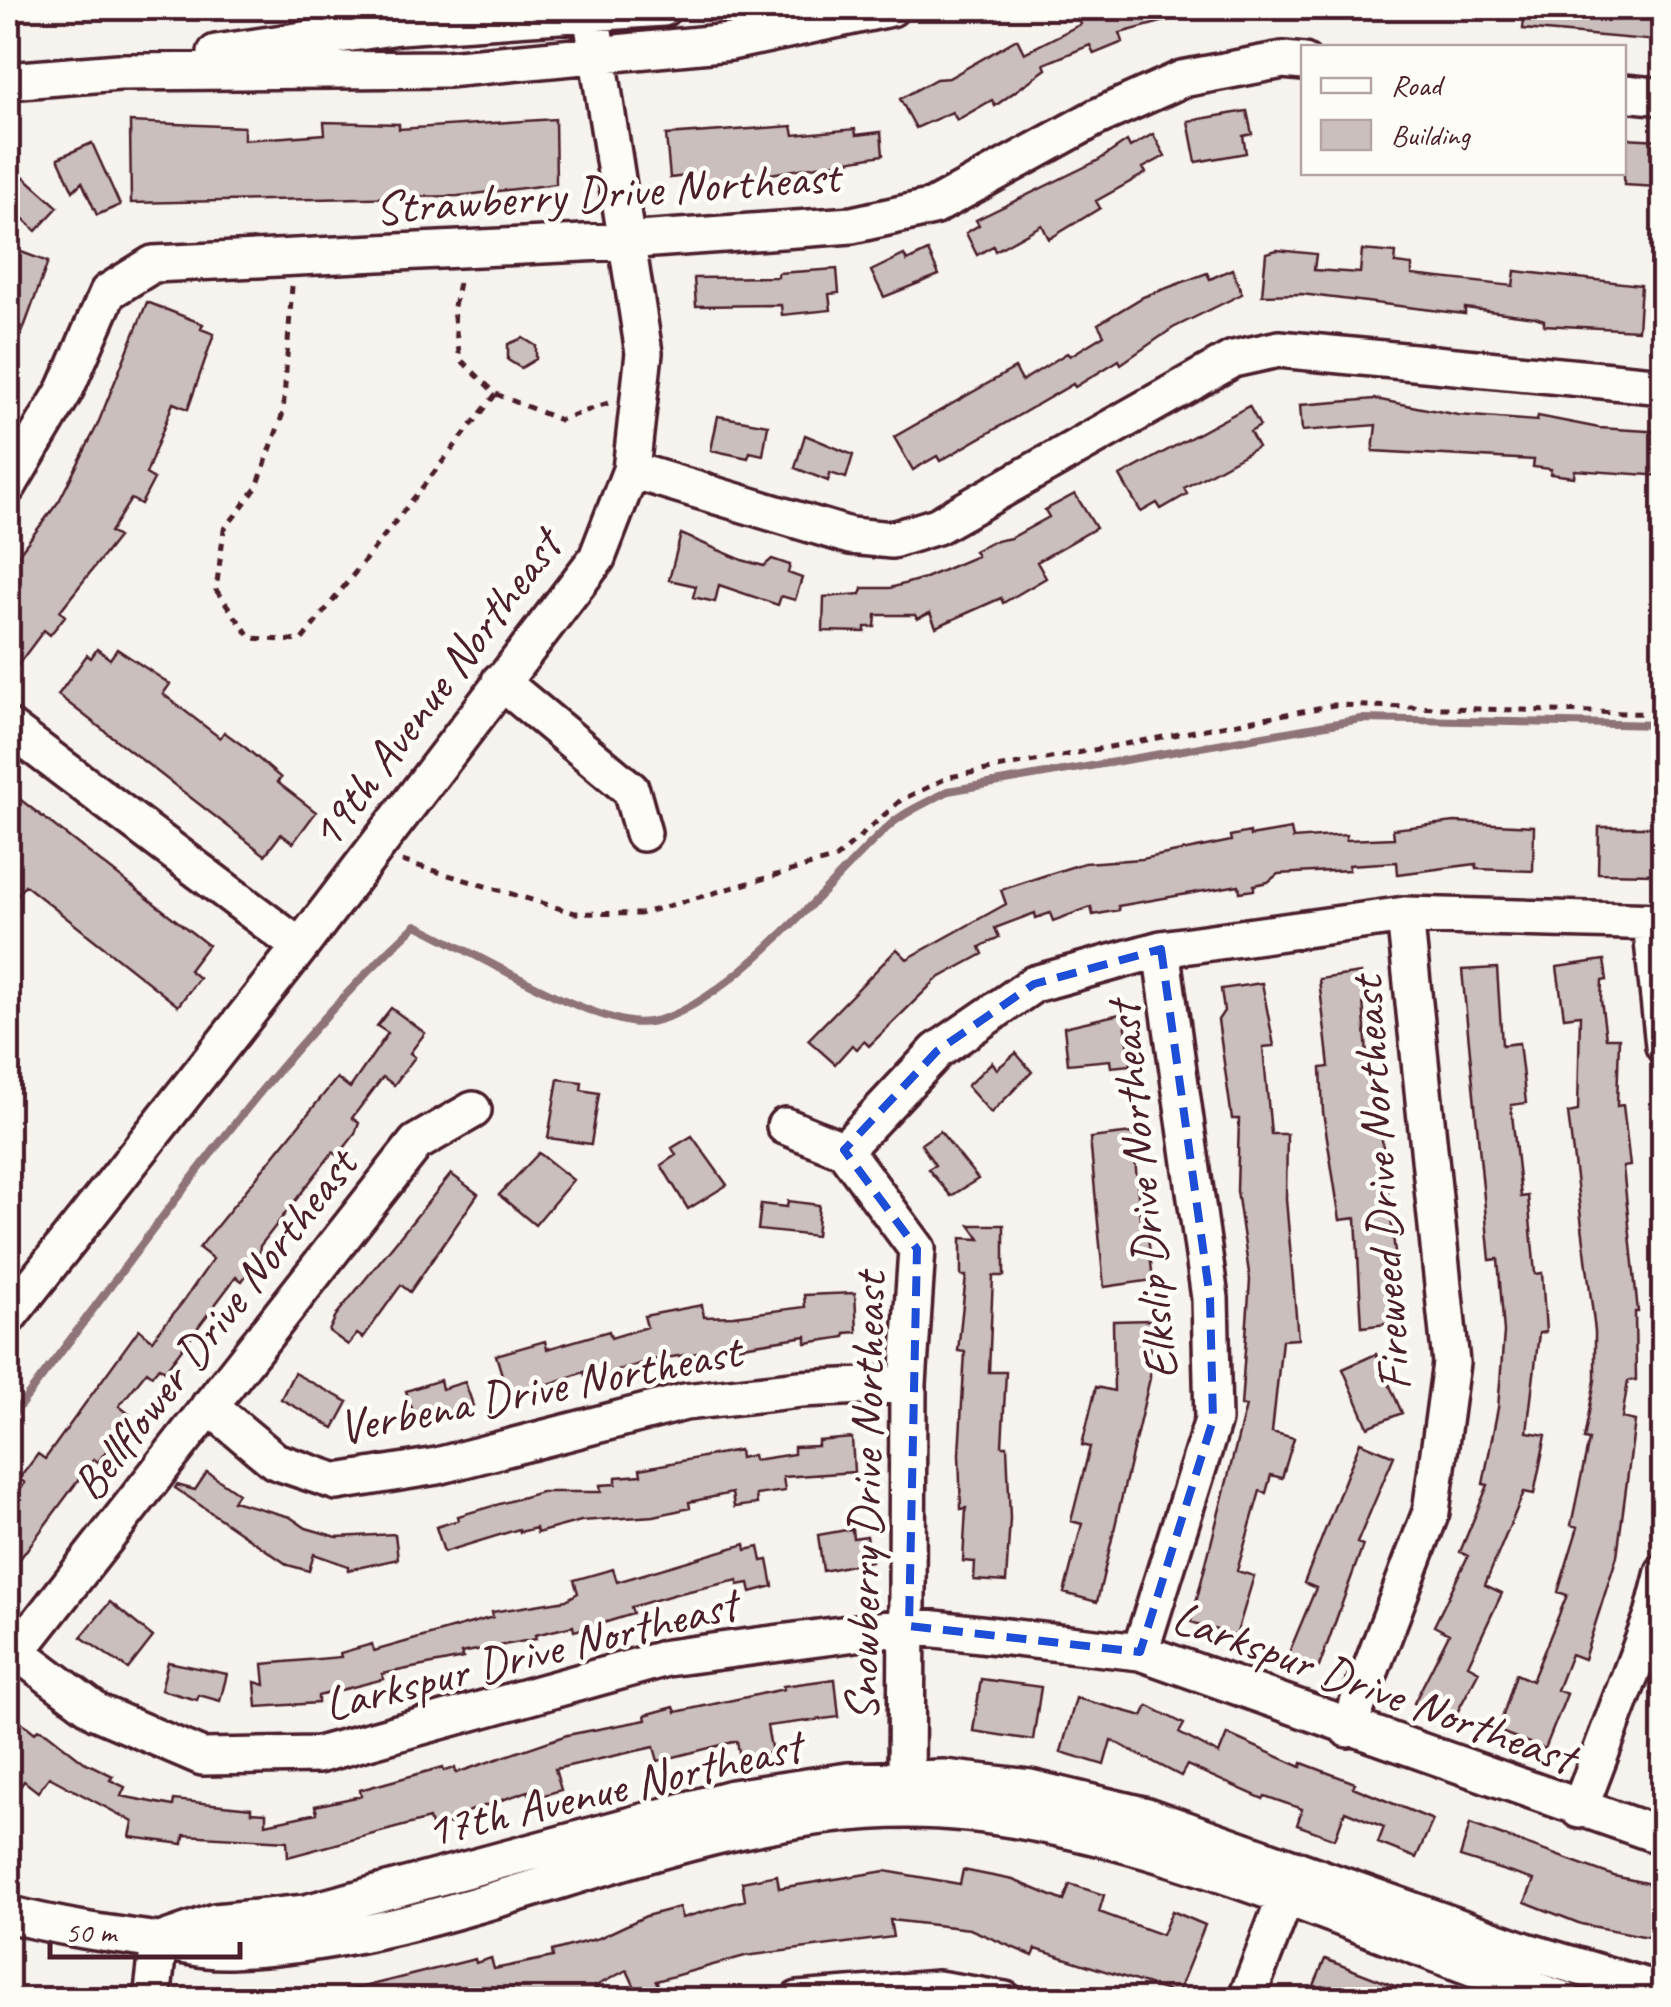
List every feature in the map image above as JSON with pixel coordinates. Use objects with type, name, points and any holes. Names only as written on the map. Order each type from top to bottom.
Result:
[{"type":"street","points":[[118,72],[399,26],[663,8]]},
{"type":"street","points":[[8,81],[118,72],[446,69],[731,42],[824,26],[891,8]]},
{"type":"street","name":"19th Avenue Northeast","points":[[8,1317],[300,947],[597,558],[632,470],[644,354],[591,12]]},
{"type":"street","name":"Strawberry Drive Northeast","points":[[8,486],[65,390],[108,292],[153,264],[624,241],[852,225],[933,206],[1096,117],[1182,79],[1283,60],[1301,62]]},
{"type":"street","points":[[1626,93],[1664,97]]},
{"type":"street","points":[[632,470],[850,536],[892,540],[937,526],[1233,359],[1279,349],[1664,386]]},
{"type":"street","points":[[500,681],[631,790],[644,834]]},
{"type":"street","points":[[8,728],[300,947]]},
{"type":"street","points":[[785,1126],[844,1150],[937,1051],[1034,984],[1161,949],[1406,915],[1657,922],[1664,1046]]},
{"type":"street","name":"Fireweed Drive Northeast","points":[[1348,1729],[1431,1512],[1451,1362],[1406,915]]},
{"type":"street","name":"Elkslip Drive Northeast","points":[[1140,1652],[1212,1420],[1210,1298],[1161,949]]},
{"type":"street","name":"Bellflower Drive Northeast","points":[[12,1657],[416,1144],[473,1110]]},
{"type":"street","name":"Snowberry Drive Northeast","points":[[844,1150],[917,1249],[908,1384],[906,1794]]},
{"type":"street","name":"Verbena Drive Northeast","points":[[208,1406],[275,1461],[337,1482],[437,1466],[685,1402],[800,1389],[908,1384]]},
{"type":"street","points":[[1579,1810],[1653,1615],[1664,1572]]},
{"type":"street","name":"Larkspur Drive Northeast","points":[[12,1657],[98,1712],[202,1757],[318,1755],[666,1658],[909,1626],[1140,1652],[1348,1729],[1664,1836]]},
{"type":"street","name":"17th Avenue Northeast","points":[[8,1914],[66,1929],[160,1941],[214,1922],[306,1913],[732,1798],[906,1794],[941,1812],[1072,1833],[1291,1884],[1664,1992]]},
{"type":"street","points":[[1246,2000],[1291,1884]]},
{"type":"street","name":"17th Avenue Northeast","points":[[1291,1884],[1564,2000]]},
{"type":"street","points":[[152,2000],[160,1941]]},
{"type":"street","points":[[803,1999],[938,1989],[1005,2000]]},
{"type":"path","points":[[460,276],[453,311],[460,359],[496,394],[560,420],[617,400]]},
{"type":"path","points":[[292,286],[282,414],[257,487],[224,530],[216,590],[251,638],[301,642],[496,394]]},
{"type":"path","points":[[370,852],[575,912],[640,914],[836,858],[901,800],[949,777],[1334,705],[1664,714]]},
{"type":"highlighted area","points":[[1161,949],[1210,1298],[1213,1420],[1140,1652],[909,1626],[917,1249],[844,1150],[937,1051],[1034,984]]},
{"type":"building","points":[[1095,8],[1190,8],[1191,14],[1120,33],[1123,42],[1094,54],[1090,45],[1044,64],[1046,69],[995,106],[992,100],[957,120],[952,112],[916,128],[900,99],[936,79],[949,78],[1017,39],[1024,53],[1081,24],[1077,15]]},
{"type":"building","points":[[1525,8],[1661,8],[1658,41],[1523,29]]},
{"type":"building","points":[[1247,111],[1252,134],[1243,136],[1246,153],[1196,162],[1188,121]]},
{"type":"building","points":[[555,119],[556,184],[458,196],[131,203],[130,122],[244,127],[244,140],[325,134],[324,122],[399,124],[399,129]]},
{"type":"building","points":[[792,126],[794,135],[855,129],[856,135],[881,132],[883,155],[729,181],[704,183],[704,177],[694,175],[670,178],[666,135]]},
{"type":"building","points":[[1153,134],[1165,156],[1143,168],[1146,173],[1096,201],[1100,208],[1049,239],[1042,225],[995,251],[993,246],[977,255],[966,233],[979,225],[976,220],[1099,160],[1127,141],[1130,147]]},
{"type":"building","points":[[1626,138],[1661,140],[1658,187],[1624,185]]},
{"type":"building","points":[[92,143],[120,205],[97,215],[82,182],[73,191],[58,158]]},
{"type":"building","points":[[22,175],[58,207],[36,231],[13,209],[18,203],[8,194]]},
{"type":"building","points":[[8,247],[48,262],[10,366],[8,365]]},
{"type":"building","points":[[1277,250],[1316,254],[1314,270],[1360,273],[1362,250],[1396,253],[1395,263],[1412,265],[1412,275],[1513,286],[1515,271],[1641,285],[1638,330],[1544,325],[1544,320],[1535,317],[1465,308],[1465,314],[1301,294],[1262,295],[1266,253]]},
{"type":"building","points":[[928,251],[939,275],[884,297],[871,271],[904,255],[907,261]]},
{"type":"building","points":[[837,269],[839,293],[829,294],[831,310],[782,315],[781,305],[696,306],[694,278],[778,277],[778,273]]},
{"type":"building","points":[[1232,269],[1242,294],[1173,328],[1121,364],[1119,360],[1075,387],[1073,384],[940,461],[937,456],[913,470],[894,437],[1015,368],[1022,381],[1067,353],[1070,356],[1104,335],[1098,324],[1143,297],[1207,273],[1210,279]]},
{"type":"building","points":[[147,302],[203,324],[201,329],[214,334],[188,409],[173,403],[146,474],[154,479],[141,504],[131,499],[110,532],[118,537],[60,611],[65,616],[50,635],[44,630],[8,678],[8,568],[59,501],[97,426]]},
{"type":"building","points":[[523,338],[536,346],[536,359],[521,368],[508,360],[508,344]]},
{"type":"building","points":[[1375,399],[1458,415],[1537,421],[1538,416],[1599,428],[1664,432],[1664,476],[1575,470],[1574,477],[1533,467],[1534,460],[1373,451],[1376,425],[1302,431],[1300,405]]},
{"type":"building","points":[[1249,406],[1260,426],[1250,432],[1258,447],[1184,488],[1187,494],[1161,509],[1157,503],[1141,512],[1120,476]]},
{"type":"building","points":[[718,416],[768,425],[763,455],[750,452],[748,458],[711,450]]},
{"type":"building","points":[[805,435],[853,455],[846,478],[830,473],[828,481],[795,468]]},
{"type":"building","points":[[1075,494],[1096,528],[1037,562],[1046,578],[1003,603],[1001,598],[936,627],[930,613],[917,619],[915,615],[876,615],[875,627],[865,627],[865,632],[823,631],[824,597],[861,594],[862,588],[890,588],[925,578],[977,556],[974,551],[1011,538],[1049,517],[1045,510]]},
{"type":"building","points":[[681,534],[742,560],[764,566],[772,559],[790,565],[788,573],[802,578],[795,600],[781,596],[778,605],[719,585],[715,602],[693,597],[696,586],[669,580]]},
{"type":"building","points":[[97,649],[110,659],[117,649],[170,684],[163,694],[220,738],[224,732],[246,748],[281,778],[277,782],[316,812],[293,843],[281,834],[265,855],[58,695],[87,655],[91,658]]},
{"type":"building","points":[[8,790],[208,945],[189,970],[199,978],[178,1006],[25,885],[8,907]]},
{"type":"building","points":[[1455,822],[1534,826],[1533,871],[1476,869],[1476,864],[1398,874],[1397,862],[1349,865],[1349,870],[1278,874],[1268,882],[1254,885],[1254,890],[1240,892],[1239,885],[1118,906],[1119,910],[1093,915],[1091,907],[1053,921],[1050,913],[1036,918],[1035,913],[995,928],[999,937],[980,947],[983,954],[937,979],[869,1046],[864,1041],[857,1049],[852,1045],[835,1064],[808,1040],[897,949],[907,959],[1006,904],[1001,890],[1084,863],[1142,859],[1231,841],[1230,836],[1250,832],[1250,836],[1291,829],[1293,839],[1346,835],[1346,840],[1394,838],[1393,829]]},
{"type":"building","points":[[1599,827],[1657,827],[1656,874],[1598,873]]},
{"type":"building","points":[[1604,960],[1607,980],[1602,981],[1601,1000],[1606,1038],[1619,1038],[1617,1106],[1623,1105],[1630,1166],[1623,1167],[1638,1312],[1636,1380],[1628,1381],[1622,1418],[1635,1421],[1617,1556],[1584,1659],[1571,1654],[1557,1690],[1567,1694],[1545,1749],[1498,1731],[1516,1674],[1532,1681],[1567,1595],[1558,1592],[1578,1527],[1571,1525],[1589,1440],[1584,1439],[1595,1380],[1595,1331],[1568,1113],[1578,1111],[1580,1015],[1564,1017],[1557,967]]},
{"type":"building","points":[[1497,968],[1502,1045],[1519,1043],[1526,1103],[1511,1105],[1521,1197],[1528,1196],[1535,1274],[1542,1273],[1546,1332],[1539,1333],[1527,1432],[1546,1435],[1534,1494],[1524,1492],[1485,1585],[1502,1593],[1468,1665],[1479,1671],[1452,1722],[1414,1703],[1449,1634],[1434,1626],[1468,1556],[1460,1552],[1488,1485],[1483,1484],[1498,1408],[1504,1332],[1498,1259],[1490,1260],[1462,970]]},
{"type":"building","points":[[1361,973],[1372,1123],[1380,1122],[1403,1322],[1362,1327],[1356,1218],[1340,1220],[1323,1112],[1321,1068],[1329,1067],[1319,979]]},
{"type":"building","points":[[1262,983],[1274,1046],[1263,1047],[1271,1134],[1287,1134],[1286,1199],[1298,1339],[1282,1340],[1272,1432],[1294,1438],[1282,1478],[1271,1475],[1266,1493],[1260,1491],[1237,1571],[1254,1576],[1236,1636],[1191,1622],[1246,1406],[1241,1406],[1250,1280],[1237,1191],[1239,1119],[1232,1119],[1218,1020],[1224,1011],[1221,989]]},
{"type":"building","points":[[391,1008],[425,1033],[410,1053],[415,1057],[394,1085],[383,1077],[352,1118],[359,1123],[355,1134],[338,1156],[333,1152],[260,1246],[258,1259],[242,1281],[236,1277],[165,1371],[159,1367],[152,1375],[147,1371],[119,1406],[129,1414],[112,1437],[115,1439],[98,1462],[94,1459],[8,1575],[8,1506],[25,1483],[19,1479],[38,1454],[45,1459],[139,1329],[152,1340],[182,1303],[213,1259],[199,1248],[337,1078],[350,1088],[388,1033],[377,1026]]},
{"type":"building","points":[[1124,1013],[1131,1065],[1111,1067],[1110,1060],[1068,1064],[1064,1027]]},
{"type":"building","points":[[1016,1053],[1032,1072],[991,1113],[967,1086],[992,1062],[997,1069]]},
{"type":"building","points":[[558,1079],[582,1082],[581,1090],[599,1093],[591,1144],[548,1138]]},
{"type":"building","points":[[940,1131],[978,1179],[951,1196],[928,1169],[935,1165],[921,1144]]},
{"type":"building","points":[[1133,1133],[1140,1219],[1146,1219],[1153,1280],[1104,1287],[1090,1138]]},
{"type":"building","points":[[692,1136],[727,1185],[688,1209],[661,1165],[676,1155],[672,1148]]},
{"type":"building","points":[[539,1153],[573,1180],[535,1225],[499,1195]]},
{"type":"building","points":[[451,1174],[478,1194],[410,1292],[401,1285],[363,1338],[357,1334],[348,1345],[329,1331],[337,1314]]},
{"type":"building","points":[[788,1201],[819,1205],[816,1236],[758,1230],[761,1204],[787,1207]]},
{"type":"building","points":[[970,1225],[1004,1225],[1004,1276],[993,1276],[989,1372],[1006,1372],[1002,1446],[1007,1446],[1010,1519],[1006,1582],[974,1580],[975,1562],[963,1561],[966,1508],[961,1509],[959,1454],[965,1352],[958,1351],[966,1276],[961,1276],[961,1238],[980,1239]]},
{"type":"building","points":[[855,1293],[857,1332],[845,1333],[845,1337],[806,1343],[806,1336],[653,1360],[603,1375],[601,1371],[585,1376],[584,1372],[509,1398],[496,1355],[545,1341],[547,1349],[609,1331],[611,1338],[647,1327],[644,1316],[702,1305],[704,1317],[734,1316],[805,1307],[804,1295]]},
{"type":"building","points":[[1150,1320],[1150,1378],[1097,1602],[1064,1593],[1082,1524],[1071,1521],[1090,1447],[1082,1445],[1096,1387],[1114,1391],[1113,1321]]},
{"type":"building","points":[[1376,1354],[1402,1413],[1368,1427],[1343,1369]]},
{"type":"building","points":[[294,1373],[348,1402],[334,1428],[281,1399]]},
{"type":"building","points":[[440,1380],[442,1389],[465,1382],[473,1405],[418,1426],[406,1391]]},
{"type":"building","points":[[852,1438],[854,1472],[783,1477],[785,1491],[756,1495],[757,1504],[734,1507],[732,1493],[689,1502],[690,1508],[654,1516],[581,1521],[537,1533],[536,1528],[520,1532],[519,1529],[444,1552],[436,1527],[459,1520],[458,1516],[541,1492],[601,1492],[600,1485],[616,1484],[616,1477],[641,1475],[640,1469],[739,1450],[740,1458],[753,1455],[754,1460],[794,1454],[794,1447],[818,1446],[818,1441]]},
{"type":"building","points":[[1360,1442],[1394,1456],[1357,1543],[1363,1545],[1319,1667],[1288,1655],[1316,1588],[1304,1583]]},
{"type":"building","points":[[207,1472],[238,1493],[233,1501],[290,1517],[306,1528],[337,1537],[395,1534],[398,1559],[348,1570],[348,1566],[314,1554],[309,1571],[288,1565],[175,1488],[177,1485],[195,1490]]},
{"type":"building","points":[[852,1529],[853,1538],[867,1536],[871,1561],[823,1571],[818,1535]]},
{"type":"building","points":[[745,1544],[746,1550],[759,1547],[762,1561],[768,1560],[773,1586],[751,1592],[749,1583],[738,1585],[738,1580],[676,1594],[631,1607],[633,1614],[597,1625],[574,1631],[573,1626],[535,1635],[536,1639],[461,1653],[463,1658],[382,1674],[384,1679],[318,1696],[318,1703],[257,1707],[255,1682],[265,1685],[263,1664],[341,1657],[340,1653],[372,1644],[374,1651],[493,1617],[492,1612],[566,1600],[578,1593],[574,1580],[613,1569],[617,1582]]},
{"type":"building","points":[[110,1602],[153,1637],[128,1669],[81,1637]]},
{"type":"building","points":[[168,1662],[227,1674],[220,1701],[199,1695],[197,1700],[161,1690]]},
{"type":"building","points":[[835,1679],[839,1717],[767,1726],[772,1753],[740,1759],[737,1741],[658,1761],[654,1747],[555,1769],[561,1790],[531,1799],[528,1791],[450,1818],[452,1823],[432,1829],[429,1819],[288,1857],[287,1841],[184,1835],[183,1844],[130,1837],[133,1822],[49,1777],[38,1792],[24,1781],[20,1787],[8,1778],[8,1733],[18,1719],[35,1733],[38,1729],[47,1733],[84,1762],[113,1776],[110,1780],[125,1787],[121,1796],[173,1806],[174,1800],[251,1808],[251,1812],[266,1813],[266,1824],[317,1813],[315,1806],[361,1796],[360,1790],[443,1767],[444,1771],[455,1768],[456,1773],[567,1735],[646,1720],[645,1715],[674,1707],[676,1712],[784,1689],[783,1686]]},
{"type":"building","points":[[981,1679],[1041,1687],[1033,1740],[973,1731]]},
{"type":"building","points":[[1076,1698],[1143,1716],[1148,1706],[1184,1724],[1179,1733],[1219,1754],[1227,1734],[1301,1767],[1302,1763],[1355,1783],[1353,1787],[1433,1820],[1416,1858],[1378,1843],[1384,1827],[1345,1811],[1335,1839],[1297,1825],[1302,1809],[1265,1796],[1263,1799],[1187,1765],[1181,1776],[1111,1740],[1104,1765],[1061,1752]]},
{"type":"building","points":[[1470,1824],[1614,1876],[1664,1887],[1664,1940],[1581,1924],[1525,1902],[1534,1880],[1460,1857]]},
{"type":"building","points":[[963,1870],[1013,1880],[1064,1901],[1070,1884],[1104,1895],[1099,1912],[1162,1935],[1172,1911],[1205,1925],[1177,1994],[1036,1949],[1033,1956],[970,1929],[890,1920],[893,1937],[745,1956],[656,1981],[658,1985],[638,1994],[627,1970],[596,1986],[599,2000],[344,2000],[343,1992],[475,1959],[476,1963],[491,1958],[494,1969],[553,1957],[552,1951],[599,1938],[646,1916],[679,1907],[682,1918],[745,1900],[742,1882],[777,1875],[779,1888],[885,1871],[960,1884]]},
{"type":"building","points":[[1325,1959],[1423,1997],[1422,2000],[1308,2000]]},
{"type":"waterway","points":[[8,1421],[252,1102],[304,1040],[416,925],[580,1006],[630,1022],[660,1020],[694,1004],[730,979],[767,948],[889,826],[948,791],[1361,719],[1664,725]]}]
